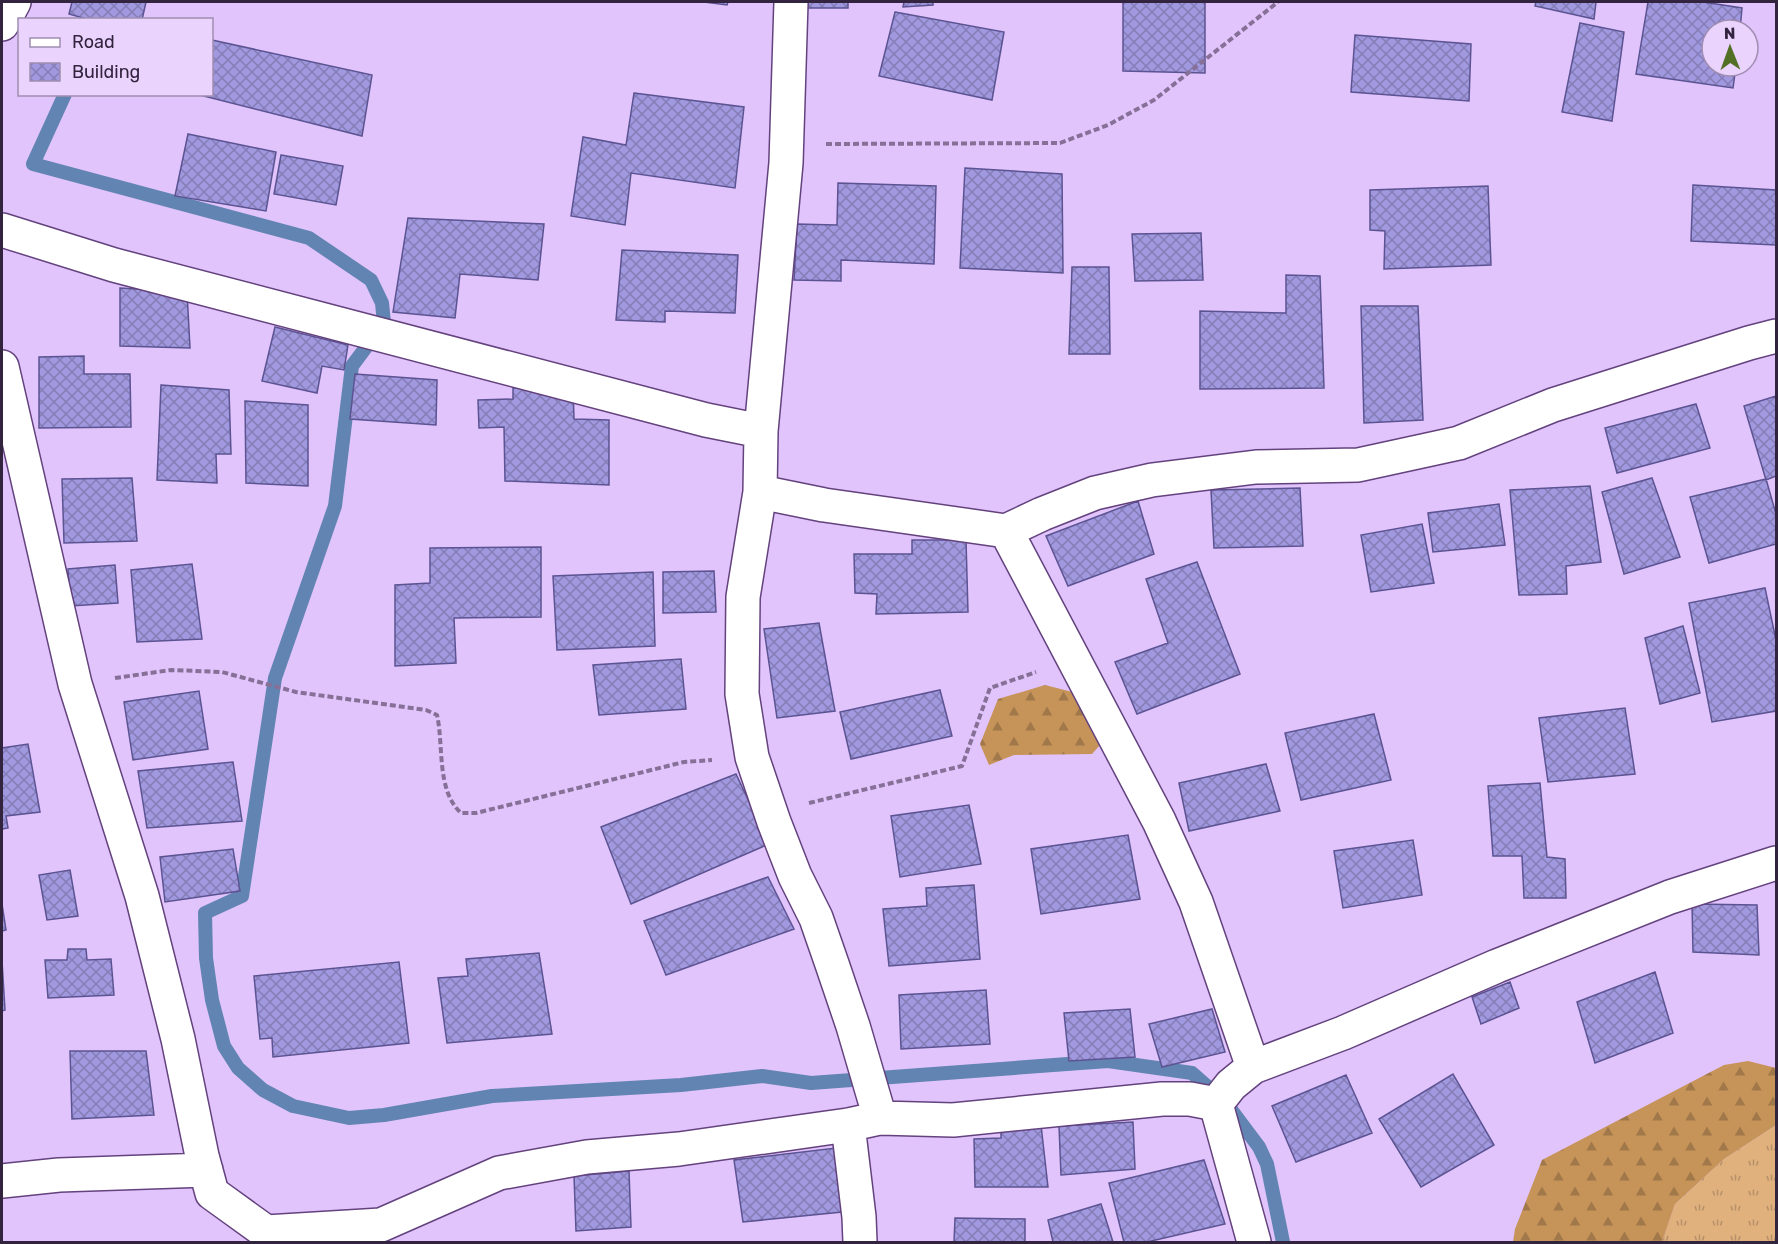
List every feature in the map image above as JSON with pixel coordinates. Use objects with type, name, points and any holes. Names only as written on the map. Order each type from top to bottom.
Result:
[{"type":"street","points":[[2,24],[14,2]]},
{"type":"street","points":[[791,2],[786,162],[761,431],[760,492],[743,597],[742,694],[752,757],[795,876],[816,918],[856,1036],[880,1118]]},
{"type":"street","points":[[2,230],[114,265],[706,420],[761,431]]},
{"type":"street","points":[[760,492],[824,505],[1006,531],[1095,493],[1152,480],[1256,467],[1358,465],[1459,443],[1553,405],[1776,336]]},
{"type":"street","points":[[2,367],[75,684],[142,896],[178,1039],[212,1193],[266,1232],[384,1234],[499,1173],[587,1157],[679,1149],[848,1125],[880,1118],[953,1120],[1162,1099],[1221,1097],[1253,1067],[1343,1033],[1497,966],[1670,897],[1776,863]]},
{"type":"street","points":[[1006,531],[1159,821],[1196,902],[1253,1067]]},
{"type":"street","points":[[1221,1097],[1254,1242]]},
{"type":"street","points":[[848,1125],[860,1242]]},
{"type":"street","points":[[2,1181],[59,1175],[206,1170]]},
{"type":"path","points":[[786,144],[1060,143],[1108,125],[1154,100],[1278,2]]},
{"type":"path","points":[[771,812],[962,766],[990,688],[1074,660]]},
{"type":"path","points":[[75,684],[171,670],[222,672],[296,692],[426,710],[437,715],[444,779],[453,805],[461,813],[476,813],[684,762],[752,757]]},
{"type":"green space","points":[[1045,685],[1084,695],[1108,736],[1092,754],[1014,755],[989,765],[980,744],[998,699]]},
{"type":"green space","points":[[1748,1061],[1776,1068],[1776,1125],[1724,1159],[1675,1204],[1662,1242],[1513,1242],[1515,1229],[1542,1160],[1724,1065]]},
{"type":"green space","points":[[1776,1125],[1776,1242],[1662,1242],[1675,1204],[1724,1159]]},
{"type":"building","points":[[72,2],[146,2],[142,18],[83,18],[69,14]]},
{"type":"building","points":[[704,2],[728,2],[727,5]]},
{"type":"building","points":[[803,2],[848,2],[848,8],[803,8]]},
{"type":"building","points":[[904,2],[933,2],[933,5],[903,7]]},
{"type":"building","points":[[1123,2],[1205,2],[1205,73],[1123,71]]},
{"type":"building","points":[[1536,2],[1596,2],[1594,19],[1535,6]]},
{"type":"building","points":[[1648,2],[1703,2],[1742,8],[1741,18],[1700,18],[1700,78],[1734,78],[1733,88],[1636,74]]},
{"type":"building","points":[[895,12],[1004,32],[992,100],[879,76]]},
{"type":"building","points":[[1580,23],[1624,32],[1612,121],[1562,112]]},
{"type":"building","points":[[1355,35],[1471,44],[1469,101],[1351,92]]},
{"type":"building","points":[[213,40],[372,75],[362,136],[204,96],[213,96]]},
{"type":"building","points":[[634,93],[744,107],[735,188],[631,173],[625,225],[571,216],[583,137],[626,145]]},
{"type":"building","points":[[188,134],[276,152],[266,211],[175,196]]},
{"type":"building","points":[[281,155],[343,166],[336,205],[274,194]]},
{"type":"building","points":[[965,168],[1062,174],[1063,273],[960,268]]},
{"type":"building","points":[[838,183],[936,186],[934,264],[841,260],[841,281],[794,280],[797,224],[837,225]]},
{"type":"building","points":[[1693,185],[1776,190],[1776,245],[1691,241]]},
{"type":"building","points":[[1488,186],[1491,265],[1384,269],[1385,231],[1370,230],[1370,190]]},
{"type":"building","points":[[408,218],[544,224],[538,280],[460,274],[455,318],[393,312]]},
{"type":"building","points":[[1201,233],[1203,280],[1135,281],[1132,234]]},
{"type":"building","points":[[622,250],[738,255],[735,313],[665,311],[665,322],[616,320]]},
{"type":"building","points":[[1072,267],[1109,267],[1110,354],[1069,354]]},
{"type":"building","points":[[1286,275],[1320,276],[1324,388],[1200,389],[1200,311],[1286,313]]},
{"type":"building","points":[[120,288],[187,292],[190,348],[120,346]]},
{"type":"building","points":[[1361,306],[1418,306],[1423,420],[1364,423]]},
{"type":"building","points":[[275,327],[348,345],[344,370],[322,366],[317,393],[262,381]]},
{"type":"building","points":[[84,356],[84,374],[130,374],[131,427],[39,428],[39,357]]},
{"type":"building","points":[[355,374],[437,380],[436,425],[350,419]]},
{"type":"building","points":[[161,385],[229,390],[231,454],[216,454],[217,483],[157,480]]},
{"type":"building","points":[[513,388],[573,388],[574,419],[609,420],[609,485],[505,481],[504,427],[479,428],[478,400],[513,399]]},
{"type":"building","points":[[1776,396],[1776,476],[1766,480],[1744,406]]},
{"type":"building","points":[[245,401],[308,405],[308,486],[246,483]]},
{"type":"building","points":[[1696,404],[1710,448],[1617,473],[1605,428]]},
{"type":"building","points":[[132,478],[137,541],[64,543],[62,479]]},
{"type":"building","points":[[1652,478],[1680,557],[1624,574],[1602,492]]},
{"type":"building","points":[[1766,479],[1776,514],[1776,544],[1709,563],[1690,497]]},
{"type":"building","points":[[1590,486],[1601,562],[1566,566],[1567,594],[1519,595],[1510,490]]},
{"type":"building","points":[[1300,488],[1303,546],[1214,548],[1211,490]]},
{"type":"building","points":[[1138,501],[1154,554],[1068,586],[1046,536]]},
{"type":"building","points":[[1499,504],[1505,545],[1433,552],[1428,513]]},
{"type":"building","points":[[1422,524],[1434,583],[1371,592],[1361,535]]},
{"type":"building","points":[[912,540],[966,540],[968,612],[876,614],[877,594],[855,593],[854,554],[912,554]]},
{"type":"building","points":[[541,547],[541,617],[454,618],[456,663],[395,666],[395,585],[430,583],[430,548]]},
{"type":"building","points":[[1197,562],[1240,674],[1137,714],[1115,662],[1168,643],[1146,579]]},
{"type":"building","points":[[192,564],[202,639],[137,642],[131,570]]},
{"type":"building","points":[[115,565],[118,603],[70,606],[68,569]]},
{"type":"building","points":[[714,571],[716,612],[663,613],[663,572]]},
{"type":"building","points":[[653,572],[655,646],[557,650],[553,576]]},
{"type":"building","points":[[1765,588],[1776,640],[1776,711],[1712,722],[1689,603]]},
{"type":"building","points":[[819,623],[835,711],[777,718],[764,629]]},
{"type":"building","points":[[1683,626],[1700,693],[1660,704],[1645,638]]},
{"type":"building","points":[[681,659],[686,709],[599,715],[593,665]]},
{"type":"building","points":[[940,690],[952,736],[851,759],[840,712]]},
{"type":"building","points":[[199,691],[208,749],[133,760],[124,702]]},
{"type":"building","points":[[1625,708],[1635,774],[1548,782],[1539,718]]},
{"type":"building","points":[[1374,714],[1391,780],[1301,800],[1285,733]]},
{"type":"building","points":[[28,744],[40,812],[6,816],[8,828],[2,829],[2,748]]},
{"type":"building","points":[[233,762],[242,821],[147,828],[138,771]]},
{"type":"building","points":[[1266,764],[1280,811],[1189,831],[1179,783]]},
{"type":"building","points":[[736,774],[769,844],[631,904],[601,827]]},
{"type":"building","points":[[1540,783],[1547,857],[1565,859],[1566,898],[1524,898],[1522,856],[1493,856],[1488,786]]},
{"type":"building","points":[[969,805],[981,864],[900,877],[891,816]]},
{"type":"building","points":[[1128,835],[1140,899],[1041,914],[1031,849]]},
{"type":"building","points":[[1413,840],[1422,895],[1343,908],[1334,851]]},
{"type":"building","points":[[233,849],[240,891],[165,902],[160,857]]},
{"type":"building","points":[[70,870],[78,916],[47,920],[39,875]]},
{"type":"building","points":[[768,877],[794,929],[666,975],[644,921]]},
{"type":"building","points":[[974,885],[980,959],[889,966],[883,909],[927,906],[926,888]]},
{"type":"building","points":[[2,904],[6,930],[2,931]]},
{"type":"building","points":[[1692,904],[1757,905],[1759,955],[1693,952]]},
{"type":"building","points":[[68,949],[86,949],[87,960],[111,959],[114,995],[48,998],[45,960],[67,960]]},
{"type":"building","points":[[539,953],[552,1034],[447,1043],[438,978],[468,976],[466,959]]},
{"type":"building","points":[[2,961],[5,1010],[2,1011]]},
{"type":"building","points":[[399,962],[409,1043],[273,1057],[272,1038],[260,1039],[254,976]]},
{"type":"building","points":[[1655,972],[1673,1033],[1595,1063],[1577,1002]]},
{"type":"building","points":[[1510,982],[1519,1008],[1481,1024],[1472,997]]},
{"type":"building","points":[[986,990],[990,1044],[901,1049],[899,995]]},
{"type":"building","points":[[1130,1009],[1135,1057],[1069,1061],[1064,1013]]},
{"type":"building","points":[[1212,1009],[1225,1052],[1162,1067],[1149,1024]]},
{"type":"building","points":[[70,1051],[146,1051],[154,1115],[72,1119]]},
{"type":"building","points":[[1453,1074],[1494,1145],[1421,1187],[1379,1119]]},
{"type":"building","points":[[1346,1075],[1372,1133],[1296,1162],[1272,1106]]},
{"type":"building","points":[[1133,1122],[1135,1169],[1061,1175],[1059,1126]]},
{"type":"building","points":[[1041,1125],[1048,1187],[975,1187],[974,1139],[1001,1138],[1001,1129]]},
{"type":"building","points":[[836,1148],[842,1212],[743,1222],[734,1160]]},
{"type":"building","points":[[1204,1160],[1225,1224],[1147,1242],[1124,1242],[1109,1183]]},
{"type":"building","points":[[629,1171],[631,1227],[576,1231],[574,1176]]},
{"type":"building","points":[[1101,1204],[1113,1242],[1053,1242],[1048,1220]]},
{"type":"building","points":[[955,1218],[1025,1219],[1025,1242],[954,1242]]},
{"type":"waterway","points":[[64,96],[33,164],[309,238],[371,280],[382,303],[384,323],[352,366],[335,506],[275,678],[242,896],[205,913],[206,958],[212,1000],[224,1046],[238,1068],[263,1090],[293,1106],[349,1118],[384,1115],[492,1096],[681,1085],[762,1076],[811,1083],[1108,1061],[1192,1073],[1226,1103],[1259,1147],[1267,1164],[1283,1242]]}]
